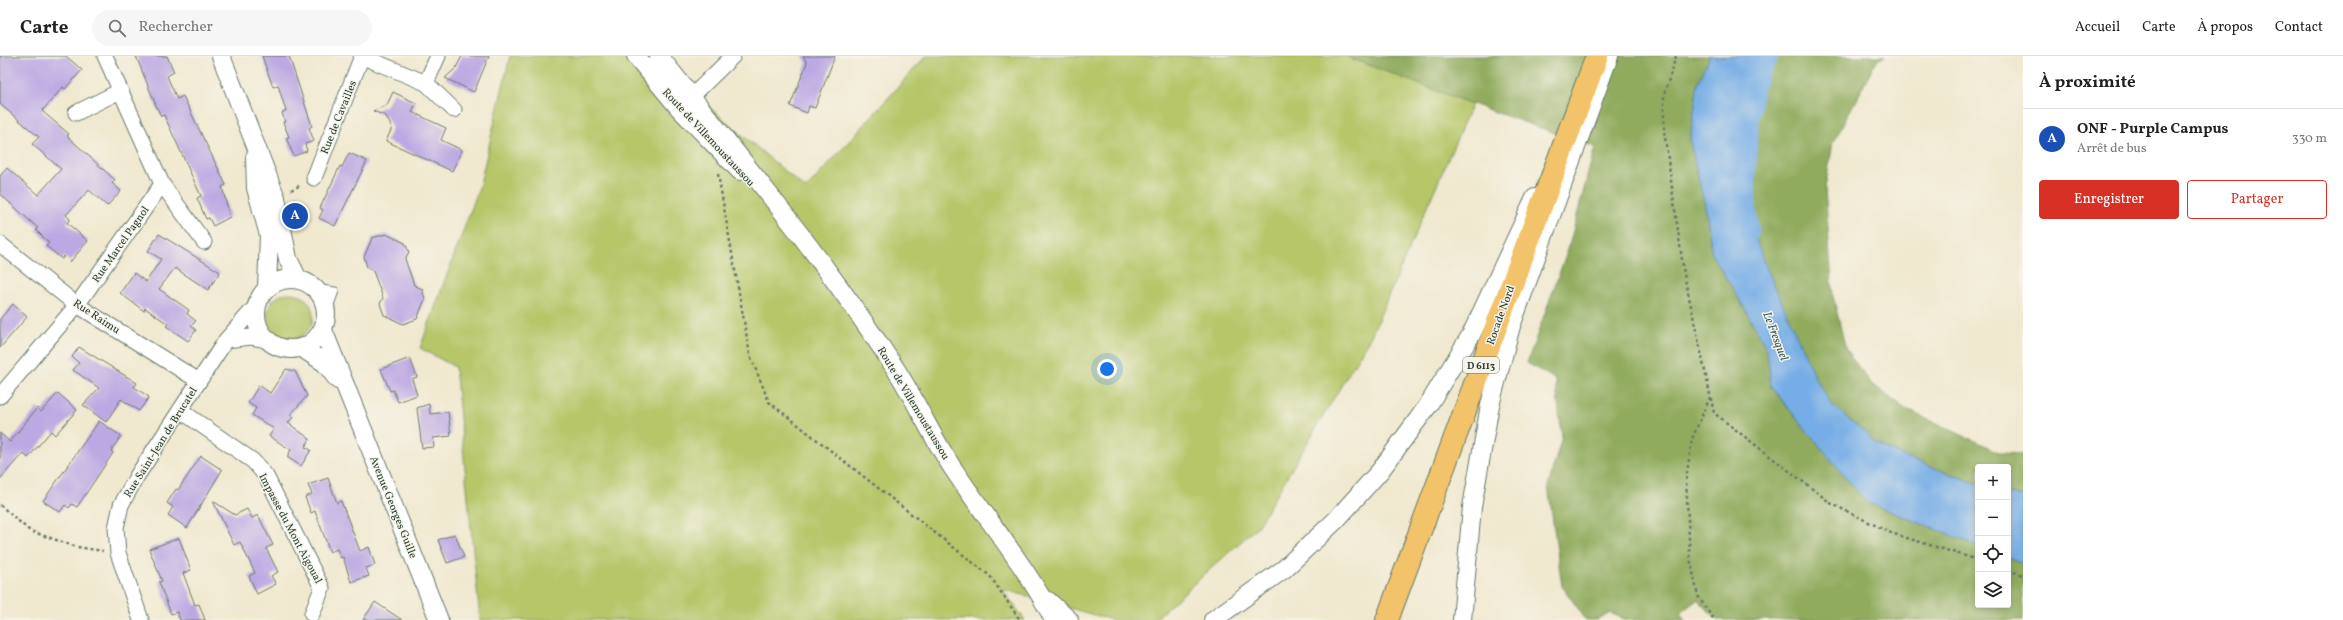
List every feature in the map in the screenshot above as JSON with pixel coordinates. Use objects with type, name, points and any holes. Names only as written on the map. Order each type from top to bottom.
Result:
[{"type":"main road","name":"Rocade Nord","points":[[1387,620],[1597,56]]},
{"type":"street","points":[[105,56],[162,184],[204,242]]},
{"type":"street","points":[[221,56],[276,198],[288,259],[298,279]]},
{"type":"street","points":[[362,56],[426,83],[454,110]]},
{"type":"street","name":"Rue de Cavailles","points":[[314,178],[362,56]]},
{"type":"street","points":[[426,83],[438,56]]},
{"type":"street","name":"Route de Villemoustaussou","points":[[636,56],[745,162],[828,272],[896,369],[954,472],[1040,593],[1054,620]]},
{"type":"street","name":"Route de Villemoustaussou","points":[[659,56],[685,103],[714,146],[785,215]]},
{"type":"street","points":[[685,103],[733,56]]},
{"type":"street","points":[[1462,620],[1472,507],[1490,405],[1511,326],[1609,56]]},
{"type":"street","points":[[76,113],[120,91]]},
{"type":"street","points":[[1213,620],[1284,569],[1336,520],[1380,471],[1427,407],[1471,335],[1504,261],[1577,111]]},
{"type":"street","points":[[254,144],[256,188],[269,235],[267,288],[257,305],[257,323],[266,340]]},
{"type":"street","name":"Rue Marcel Pagnol","points":[[0,396],[77,305],[162,184]]},
{"type":"street","name":"Rue Raimu","points":[[0,244],[77,305],[199,381]]},
{"type":"street","points":[[226,340],[251,337],[266,340],[285,349],[302,348],[312,342],[325,323],[324,301],[315,288],[298,279],[282,280],[267,288]]},
{"type":"street","name":"Rue Saint-Jean de Brucatel","points":[[141,620],[118,553],[116,528],[121,505],[137,476],[226,340],[257,305]]},
{"type":"street","name":"Avenue Georges Guille","points":[[325,323],[349,395],[439,620]]},
{"type":"street","name":"Avenue Georges Guille","points":[[302,348],[325,363],[349,395]]},
{"type":"street","name":"Impasse du Mont Aigoual","points":[[180,410],[253,461],[266,476],[322,588],[312,614]]},
{"type":"street","name":"Route de Villemoustaussou","points":[[1040,593],[1069,620]]},
{"type":"path","points":[[1676,56],[1664,95],[1664,130],[1684,274],[1714,414],[1832,504],[1891,532],[1975,559]]},
{"type":"path","points":[[714,146],[750,355],[769,402],[990,576],[1020,620]]},
{"type":"path","points":[[276,198],[314,178]]},
{"type":"path","points":[[1710,397],[1692,439],[1686,480],[1690,558],[1698,596],[1714,620]]},
{"type":"path","points":[[0,505],[30,531],[77,547],[118,553]]},
{"type":"path","points":[[2011,571],[2023,575]]},
{"type":"green space","points":[[510,56],[649,56],[806,189],[926,56],[1345,56],[1472,104],[1371,336],[1257,527],[1154,620],[1112,620],[1002,589],[1025,620],[480,620],[455,367],[420,348],[479,188]]},
{"type":"green space","points":[[1345,56],[1710,56],[1698,83],[1690,141],[1707,215],[1712,255],[1738,297],[1767,349],[1771,387],[1866,502],[1975,545],[1975,608],[2011,608],[2011,559],[2023,564],[2023,620],[1718,620],[1697,600],[1681,612],[1685,620],[1627,620],[1610,613],[1598,620],[1586,620],[1562,586],[1548,486],[1562,437],[1555,379],[1527,363],[1569,246],[1595,147],[1472,104]]},
{"type":"green space","points":[[1764,56],[1885,56],[1877,60],[1833,143],[1825,188],[1833,296],[1846,350],[1870,382],[1903,408],[2001,453],[2023,454],[2023,497],[2011,495],[2011,464],[1975,464],[1975,483],[1904,457],[1875,443],[1825,404],[1755,258],[1751,210],[1739,175],[1747,106]]},
{"type":"green space","points":[[290,293],[303,297],[309,303],[313,316],[309,329],[303,335],[290,339],[277,335],[271,329],[267,316],[271,303],[277,297]]},
{"type":"water","points":[[1710,56],[1768,56],[1748,97],[1747,139],[1742,173],[1744,204],[1762,257],[1816,380],[1833,406],[1866,433],[1875,443],[1904,457],[1975,483],[1975,545],[1866,502],[1771,387],[1767,349],[1738,297],[1712,255],[1707,215],[1690,141],[1698,83]]},
{"type":"water","points":[[2011,495],[2023,497],[2023,564],[2011,559]]},
{"type":"building","points":[[0,56],[66,56],[82,70],[65,89],[63,87],[42,111],[69,134],[67,136],[115,180],[112,183],[121,191],[107,206],[89,190],[66,215],[70,219],[67,223],[88,241],[70,262],[64,256],[62,259],[46,246],[49,243],[36,230],[38,228],[0,194],[0,176],[7,168],[38,195],[61,169],[32,144],[39,137],[0,104]]},
{"type":"building","points":[[136,56],[167,56],[174,72],[167,76],[177,99],[183,96],[226,185],[222,187],[230,217],[213,226],[209,218],[206,219],[197,198],[201,196],[164,115],[161,116],[157,108]]},
{"type":"building","points":[[262,56],[289,56],[312,126],[309,128],[314,141],[305,144],[307,151],[294,156],[286,138],[289,137],[283,122],[285,122],[282,113],[286,111],[278,85],[273,87]]},
{"type":"building","points":[[462,56],[489,56],[474,92],[445,78],[456,68]]},
{"type":"building","points":[[803,56],[835,56],[815,108],[809,106],[807,113],[790,106],[807,63]]},
{"type":"building","points":[[393,92],[416,103],[412,112],[446,128],[441,140],[462,150],[452,171],[386,141],[392,128],[386,116],[373,111],[387,105]]},
{"type":"building","points":[[349,153],[367,161],[335,226],[319,218],[323,210],[320,208],[340,166],[342,167]]},
{"type":"building","points":[[159,234],[220,272],[208,290],[175,268],[159,289],[189,310],[187,314],[196,321],[191,326],[196,330],[188,341],[166,326],[168,324],[145,308],[144,311],[120,293],[134,273],[146,282],[161,259],[148,251]]},
{"type":"building","points":[[386,234],[405,243],[409,252],[405,259],[414,285],[422,289],[425,299],[417,319],[403,324],[384,315],[380,304],[383,298],[373,271],[367,267],[364,257],[372,238]]},
{"type":"building","points":[[13,304],[27,317],[0,348],[0,319]]},
{"type":"building","points":[[79,347],[137,383],[134,387],[149,397],[139,411],[121,399],[106,422],[83,405],[99,388],[73,370],[79,363],[72,357]]},
{"type":"building","points":[[410,358],[417,377],[412,379],[417,395],[398,402],[393,390],[390,391],[381,369]]},
{"type":"building","points":[[286,369],[295,371],[307,396],[290,415],[293,417],[288,423],[310,439],[305,447],[311,450],[301,466],[287,457],[291,450],[269,436],[274,429],[252,415],[256,408],[248,403],[259,385],[270,393]]},
{"type":"building","points":[[58,393],[77,410],[55,435],[51,431],[28,458],[23,453],[0,479],[0,433],[10,442],[37,408],[41,412]]},
{"type":"building","points":[[429,404],[430,414],[448,412],[451,436],[433,438],[434,447],[422,448],[417,408]]},
{"type":"building","points":[[99,421],[121,436],[111,451],[113,453],[77,507],[72,504],[69,508],[65,505],[60,512],[43,501]]},
{"type":"building","points":[[201,456],[222,470],[187,528],[168,515],[173,507],[167,503],[176,489],[178,490]]},
{"type":"building","points":[[328,478],[337,503],[341,501],[360,551],[369,547],[375,565],[366,568],[369,576],[351,582],[343,557],[341,558],[337,549],[330,552],[315,511],[311,513],[305,497],[312,494],[308,485]]},
{"type":"building","points":[[213,501],[235,515],[247,509],[252,518],[258,515],[273,545],[266,548],[278,572],[271,576],[276,584],[257,594],[249,576],[255,573],[240,542],[234,545]]},
{"type":"building","points":[[455,534],[464,557],[447,563],[438,540]]},
{"type":"building","points":[[179,538],[191,570],[183,573],[195,605],[199,604],[205,620],[180,620],[177,612],[171,614],[159,582],[162,581],[149,549]]},
{"type":"building","points":[[375,602],[402,620],[363,620]]},
{"type":"waterway","name":"Le Fresquel","points":[[1744,230],[1741,176],[1745,110],[1752,77],[1763,56]]},
{"type":"place","name":"ONF - Purple Campus","points":[[295,216]]}]
